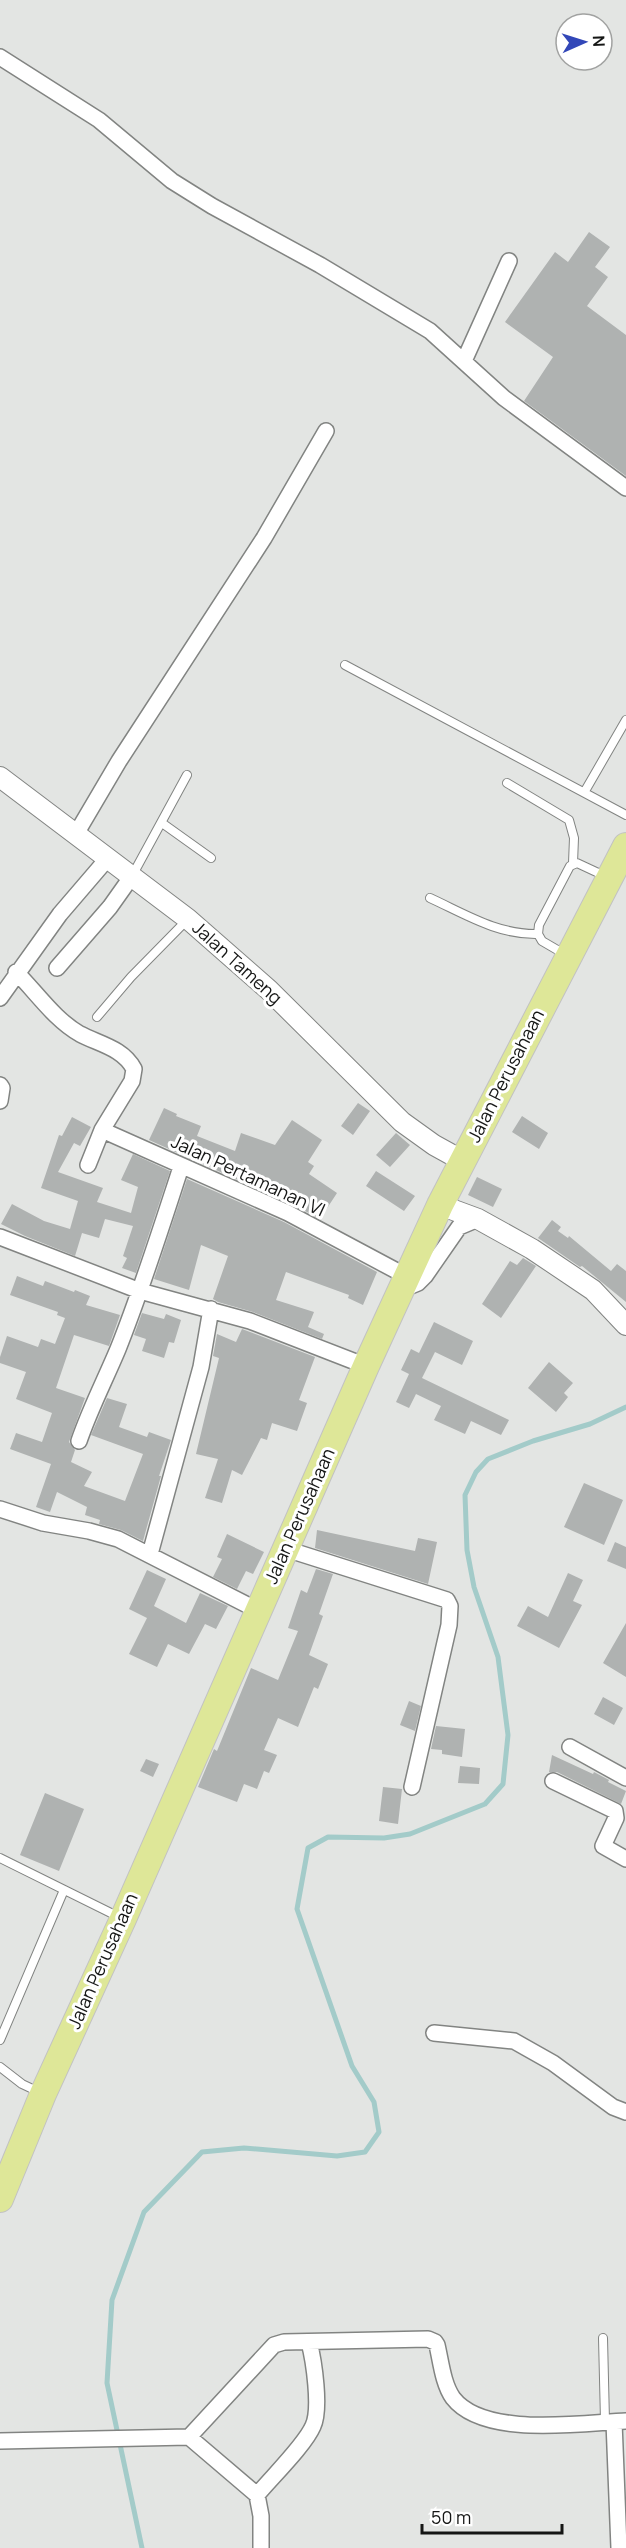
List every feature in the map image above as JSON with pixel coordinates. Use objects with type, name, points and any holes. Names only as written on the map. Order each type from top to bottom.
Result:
[{"type":"main road","name":"Jalan Perusahaan","points":[[0,2199],[43,2094],[123,1919],[366,1366],[440,1205],[626,846]]},
{"type":"street","points":[[0,57],[99,120],[172,181],[192,194],[398,310],[430,331],[504,398],[626,488]]},
{"type":"street","points":[[464,361],[509,261]]},
{"type":"street","points":[[76,834],[119,761],[264,538],[326,431]]},
{"type":"street","name":"Jalan Tameng","points":[[1,780],[188,919],[269,990],[402,1122],[434,1145],[463,1161]]},
{"type":"street","points":[[0,998],[16,972],[60,914],[108,858]]},
{"type":"street","points":[[57,968],[110,907],[132,876]]},
{"type":"street","points":[[16,972],[70,1028],[116,1050],[131,1063],[135,1075],[102,1131],[88,1165]]},
{"type":"street","points":[[0,1085],[2,1088],[0,1101]]},
{"type":"street","name":"Jalan Pertamanan VI","points":[[102,1131],[288,1213],[363,1256],[404,1284]]},
{"type":"street","points":[[79,1441],[91,1406],[117,1352],[140,1291],[181,1167]]},
{"type":"street","points":[[440,1205],[478,1219],[532,1249],[593,1290],[626,1324]]},
{"type":"street","points":[[404,1284],[418,1283],[459,1227],[478,1219]]},
{"type":"street","points":[[0,1237],[140,1291],[250,1321],[366,1366]]},
{"type":"street","points":[[150,1554],[201,1367],[211,1309]]},
{"type":"street","points":[[0,1509],[43,1523],[118,1539],[259,1611]]},
{"type":"street","points":[[286,1549],[443,1598],[450,1606],[449,1625],[412,1787]]},
{"type":"street","points":[[570,1747],[626,1778]]},
{"type":"street","points":[[553,1781],[615,1811],[616,1818],[603,1846],[626,1859]]},
{"type":"street","points":[[434,2033],[514,2041],[553,2063],[613,2107],[626,2112]]},
{"type":"street","points":[[189,2437],[274,2345],[284,2342],[428,2338],[437,2345],[448,2389],[455,2400],[483,2418],[527,2426],[615,2421],[621,2546]]},
{"type":"street","points":[[257,2495],[314,2425],[316,2403],[312,2352],[309,2342]]},
{"type":"street","points":[[0,2441],[189,2437],[257,2495],[261,2516],[261,2548]]},
{"type":"lane","points":[[345,665],[585,791],[626,815]]},
{"type":"lane","points":[[585,791],[626,720]]},
{"type":"lane","points":[[132,876],[187,775]]},
{"type":"lane","points":[[507,783],[569,820],[574,838],[573,863],[539,925],[538,934],[542,941],[568,955]]},
{"type":"lane","points":[[162,823],[211,858]]},
{"type":"lane","points":[[573,863],[614,873]]},
{"type":"lane","points":[[430,898],[497,929],[511,933],[538,934]]},
{"type":"lane","points":[[97,1017],[131,977],[188,919]]},
{"type":"lane","points":[[0,1858],[123,1919]]},
{"type":"lane","points":[[0,2040],[64,1890]]},
{"type":"lane","points":[[0,2067],[22,2084],[43,2094]]},
{"type":"lane","points":[[603,2338],[615,2421]]},
{"type":"building","points":[[589,232],[610,247],[595,267],[608,277],[587,306],[626,335],[626,476],[524,401],[553,357],[505,322],[555,252],[568,262]]},
{"type":"building","points":[[358,1103],[370,1111],[353,1135],[341,1126]]},
{"type":"building","points":[[164,1108],[177,1114],[176,1116],[201,1126],[197,1136],[235,1151],[241,1133],[275,1145],[292,1120],[322,1140],[308,1162],[314,1166],[309,1174],[337,1193],[320,1219],[292,1204],[149,1140]]},
{"type":"building","points":[[522,1116],[548,1133],[539,1149],[512,1132]]},
{"type":"building","points":[[72,1117],[91,1127],[80,1146],[74,1143],[58,1172],[103,1188],[97,1202],[131,1213],[138,1187],[121,1180],[133,1154],[170,1171],[136,1273],[122,1268],[127,1258],[123,1256],[133,1226],[105,1219],[99,1238],[82,1233],[75,1256],[1,1224],[12,1204],[44,1221],[70,1229],[78,1201],[41,1188],[59,1135],[62,1136]]},
{"type":"building","points":[[396,1133],[410,1145],[390,1167],[376,1155]]},
{"type":"building","points":[[376,1171],[415,1196],[404,1211],[366,1186]]},
{"type":"building","points":[[477,1177],[502,1189],[493,1207],[468,1195]]},
{"type":"building","points":[[187,1179],[284,1222],[377,1272],[363,1305],[348,1298],[349,1295],[286,1272],[276,1300],[314,1312],[308,1327],[324,1334],[322,1339],[253,1312],[218,1302],[213,1299],[228,1256],[201,1245],[189,1290],[154,1279]]},
{"type":"building","points":[[552,1220],[561,1227],[558,1231],[568,1238],[569,1236],[611,1271],[617,1264],[626,1271],[626,1302],[582,1266],[580,1267],[538,1238]]},
{"type":"building","points":[[523,1258],[536,1266],[501,1318],[482,1304],[510,1261],[517,1265]]},
{"type":"building","points":[[17,1276],[43,1286],[45,1281],[74,1292],[75,1290],[90,1296],[86,1305],[120,1315],[109,1346],[74,1335],[56,1388],[85,1398],[69,1442],[75,1450],[71,1462],[92,1472],[84,1486],[125,1501],[143,1454],[91,1435],[107,1398],[127,1404],[119,1427],[147,1437],[149,1432],[171,1440],[159,1476],[161,1476],[143,1541],[121,1530],[99,1524],[100,1520],[85,1515],[87,1507],[57,1492],[50,1512],[36,1507],[51,1464],[10,1449],[16,1433],[42,1442],[52,1413],[16,1399],[26,1372],[0,1363],[0,1357],[7,1336],[38,1347],[41,1339],[55,1344],[65,1318],[57,1315],[58,1312],[10,1295]]},
{"type":"building","points":[[142,1313],[164,1319],[166,1314],[181,1320],[174,1343],[169,1342],[164,1358],[142,1351],[146,1339],[134,1335]]},
{"type":"building","points":[[434,1322],[473,1341],[462,1365],[435,1352],[422,1378],[509,1420],[501,1435],[471,1421],[465,1434],[434,1420],[441,1406],[416,1394],[409,1408],[396,1402],[409,1374],[401,1370],[411,1349],[419,1353]]},
{"type":"building","points":[[242,1329],[315,1357],[299,1400],[307,1403],[297,1431],[272,1423],[267,1440],[261,1438],[242,1475],[232,1470],[222,1503],[205,1498],[218,1459],[196,1454],[219,1358],[213,1356],[217,1334],[236,1342]]},
{"type":"building","points":[[549,1362],[573,1383],[564,1393],[568,1397],[556,1412],[528,1388]]},
{"type":"building","points":[[584,1483],[623,1500],[604,1545],[564,1527]]},
{"type":"building","points":[[317,1530],[415,1551],[418,1538],[437,1542],[428,1584],[315,1548]]},
{"type":"building","points":[[227,1534],[264,1552],[253,1574],[246,1571],[237,1589],[213,1577],[222,1559],[217,1557]]},
{"type":"building","points":[[615,1542],[626,1547],[626,1569],[607,1561]]},
{"type":"building","points":[[316,1569],[333,1574],[319,1614],[323,1616],[309,1655],[328,1664],[318,1689],[314,1687],[298,1727],[278,1718],[264,1750],[277,1755],[269,1773],[264,1771],[257,1789],[244,1784],[237,1802],[198,1787],[214,1749],[217,1751],[251,1668],[278,1680],[298,1631],[288,1628],[301,1590],[307,1593]]},
{"type":"building","points":[[147,1570],[166,1579],[154,1606],[186,1623],[200,1593],[228,1606],[216,1629],[205,1624],[189,1654],[168,1644],[157,1667],[129,1654],[147,1618],[129,1609]]},
{"type":"building","points":[[568,1573],[583,1580],[573,1601],[582,1605],[559,1648],[517,1626],[528,1606],[548,1617]]},
{"type":"building","points":[[626,1623],[626,1677],[603,1663]]},
{"type":"building","points":[[603,1697],[623,1708],[614,1725],[594,1714]]},
{"type":"building","points":[[409,1701],[421,1706],[415,1731],[400,1725]]},
{"type":"building","points":[[436,1726],[465,1729],[462,1757],[442,1754],[442,1750],[431,1749]]},
{"type":"building","points":[[552,1755],[593,1774],[594,1772],[626,1791],[621,1804],[557,1772],[549,1772]]},
{"type":"building","points":[[146,1759],[159,1764],[153,1777],[140,1771]]},
{"type":"building","points":[[460,1766],[480,1768],[479,1784],[458,1783]]},
{"type":"building","points":[[383,1787],[402,1789],[398,1824],[379,1821]]},
{"type":"building","points":[[45,1793],[84,1809],[59,1871],[20,1855]]},
{"type":"waterway","points":[[142,2548],[107,2383],[112,2300],[144,2212],[202,2152],[244,2148],[337,2156],[365,2152],[379,2132],[374,2102],[352,2066],[297,1909],[308,1848],[328,1837],[384,1838],[410,1834],[485,1804],[503,1784],[508,1735],[498,1657],[474,1587],[467,1550],[465,1495],[476,1472],[488,1459],[533,1441],[590,1424],[626,1407]]}]
